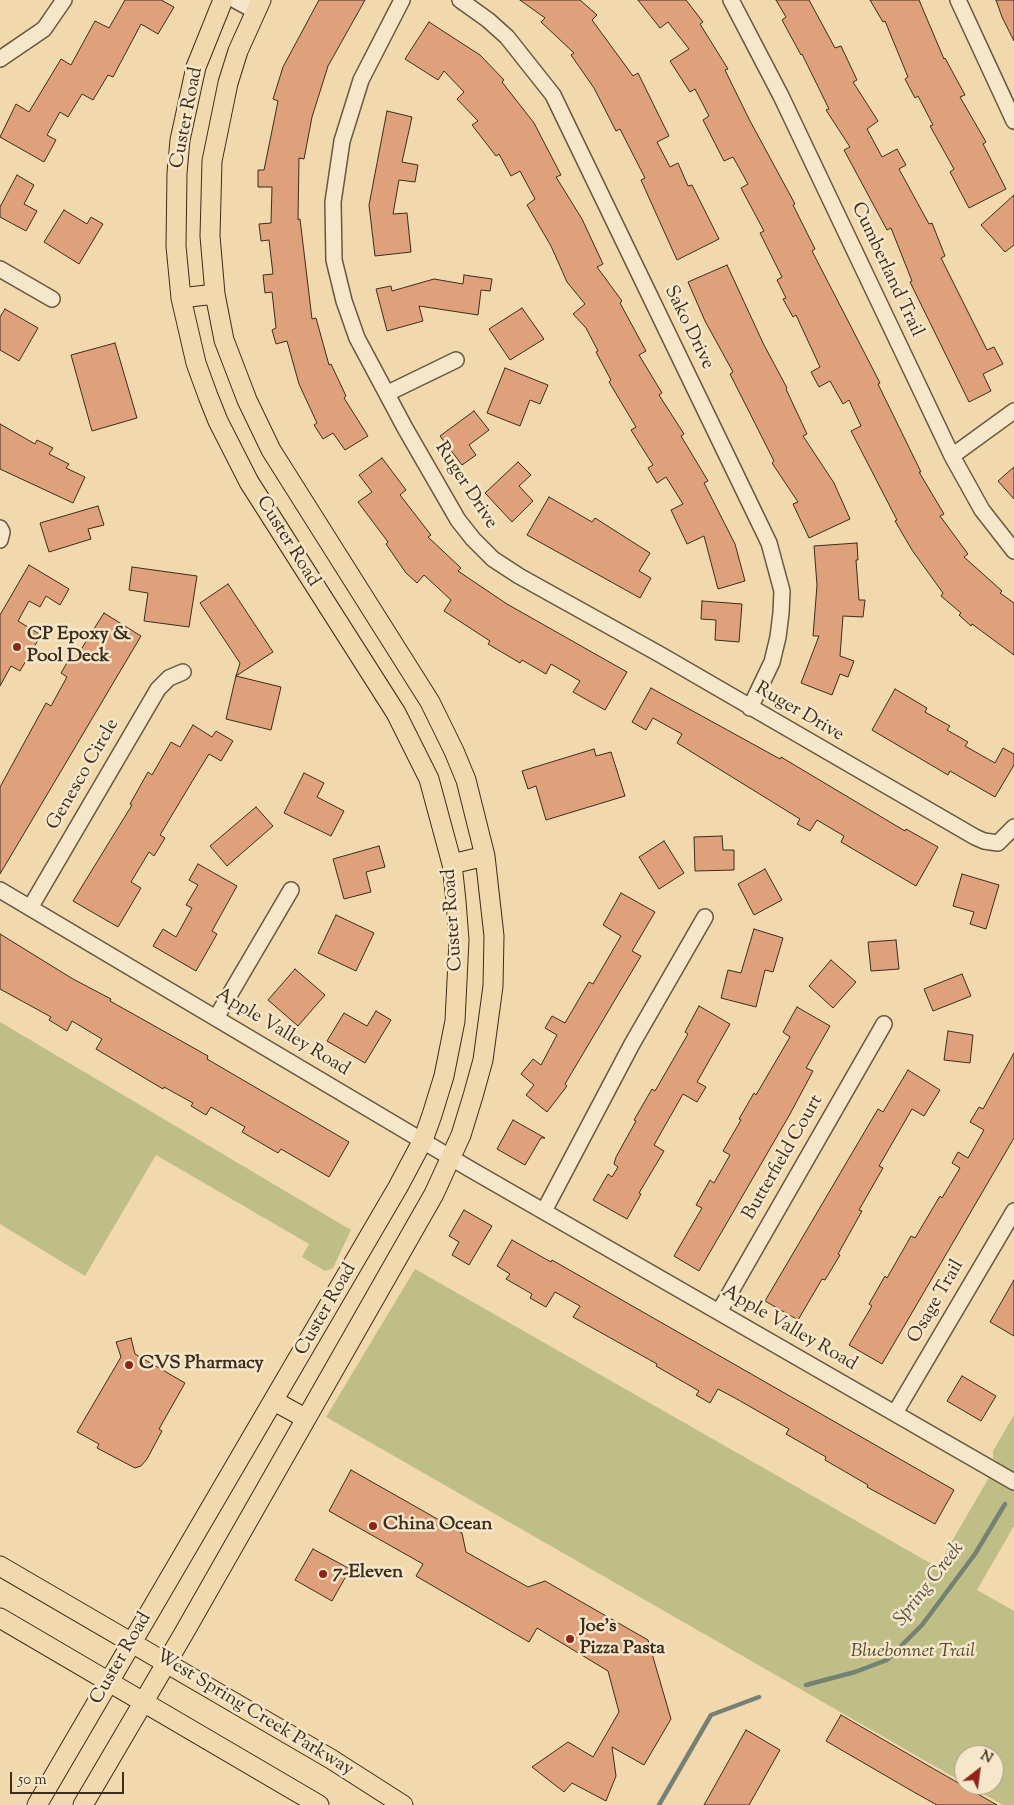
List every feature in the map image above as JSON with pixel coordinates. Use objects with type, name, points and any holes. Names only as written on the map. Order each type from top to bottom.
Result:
[{"type":"main road","name":"Custer Road","points":[[37,1805],[108,1681],[274,1401],[423,1140],[444,1076],[455,1021],[459,940],[452,864],[429,779],[396,713],[249,482],[218,421],[196,363],[181,298],[176,246],[177,173],[180,140],[196,67],[222,0]]},
{"type":"main road","name":"Custer Road","points":[[83,1805],[167,1663],[423,1214],[452,1157],[481,1069],[490,1021],[494,936],[486,856],[466,780],[439,719],[271,450],[247,400],[224,340],[215,294],[210,236],[212,162],[228,83],[258,6]]},
{"type":"main road","points":[[181,298],[215,294]]},
{"type":"main road","points":[[452,864],[486,856]]},
{"type":"main road","points":[[274,1401],[305,1418]]},
{"type":"main road","name":"West Spring Creek Parkway","points":[[0,1566],[331,1759],[403,1805]]},
{"type":"main road","points":[[0,1618],[319,1805]]},
{"type":"street","points":[[0,59],[44,28],[64,0]]},
{"type":"street","points":[[235,0],[258,6]]},
{"type":"street","name":"Ruger Drive","points":[[402,0],[360,80],[342,141],[333,202],[334,260],[344,301],[357,338],[405,428],[458,520],[473,539],[493,559],[519,576],[661,655],[976,837],[984,841],[998,842],[1014,828]]},
{"type":"street","name":"Sako Drive","points":[[460,0],[488,20],[507,38],[553,96],[769,543],[782,591],[782,613],[772,662],[750,708]]},
{"type":"street","name":"Cumberland Trail","points":[[731,0],[781,96],[952,456],[982,510],[1014,551]]},
{"type":"street","points":[[958,0],[1014,121]]},
{"type":"street","points":[[0,269],[52,300]]},
{"type":"street","points":[[388,393],[456,360]]},
{"type":"street","points":[[952,456],[1014,411]]},
{"type":"street","points":[[0,528],[2,532],[0,540]]},
{"type":"street","name":"Genesco Circle","points":[[30,908],[158,689],[169,678],[182,672]]},
{"type":"street","name":"Apple Valley Road","points":[[0,890],[544,1211],[1014,1482]]},
{"type":"street","points":[[216,1018],[290,890]]},
{"type":"street","points":[[544,1211],[632,1044],[705,918]]},
{"type":"street","name":"Butterfield Court","points":[[719,1312],[884,1024]]},
{"type":"street","name":"Osage Trail","points":[[895,1413],[1014,1211]]},
{"type":"green space","points":[[0,1022],[351,1230],[333,1268],[325,1271],[302,1257],[309,1244],[156,1155],[85,1276],[0,1224]]},
{"type":"green space","name":"Bluebonnet Trail","points":[[415,1269],[937,1567],[998,1462],[993,1459],[993,1451],[1014,1415],[1014,1526],[977,1590],[1014,1611],[1014,1805],[1003,1805],[986,1795],[1004,1795],[1004,1745],[954,1745],[954,1777],[326,1417]]},
{"type":"building","points":[[125,0],[161,0],[174,7],[158,34],[141,24],[113,77],[108,75],[93,100],[82,94],[68,117],[60,112],[47,135],[56,140],[44,162],[0,137],[16,104],[29,112],[61,59],[71,65],[95,21],[109,28]]},
{"type":"building","points":[[319,0],[365,0],[328,66],[312,117],[304,159],[299,158],[298,220],[300,219],[312,319],[316,318],[329,365],[331,364],[346,396],[344,398],[368,436],[345,450],[333,433],[323,439],[314,425],[317,423],[299,384],[287,341],[276,344],[272,330],[276,328],[272,292],[265,293],[263,275],[273,274],[269,240],[261,241],[259,224],[271,223],[272,187],[258,187],[258,170],[264,170],[278,101],[273,99],[283,67]]},
{"type":"building","points":[[520,0],[580,0],[597,15],[592,20],[633,76],[638,73],[669,136],[657,142],[670,167],[678,163],[688,186],[692,185],[719,239],[677,260],[641,180],[645,178],[620,129],[616,131],[594,88],[571,55],[574,53],[541,22],[545,18]]},
{"type":"building","points":[[638,0],[686,0],[703,22],[700,24],[728,69],[725,70],[749,119],[795,204],[793,205],[815,249],[812,251],[880,383],[878,384],[921,472],[919,472],[944,514],[940,516],[968,554],[964,557],[1002,591],[1000,593],[1014,603],[1014,655],[972,624],[971,626],[959,615],[961,613],[941,596],[943,593],[912,550],[895,521],[897,520],[851,431],[861,426],[849,400],[843,404],[830,381],[819,387],[811,372],[820,367],[796,315],[793,317],[783,299],[786,298],[777,280],[782,277],[760,233],[764,231],[741,188],[748,184],[733,157],[724,161],[703,120],[709,116],[695,89],[690,92],[670,61],[689,49],[668,22],[660,28]]},
{"type":"building","points":[[776,0],[809,0],[835,48],[841,46],[857,80],[853,82],[878,121],[867,129],[882,157],[897,149],[906,165],[899,169],[929,224],[932,223],[945,256],[941,258],[987,350],[994,347],[1003,364],[983,374],[991,391],[969,402],[910,282],[912,281],[891,228],[887,230],[844,150],[850,147],[826,110],[829,109],[802,54],[782,20],[786,17]]},
{"type":"building","points":[[870,0],[919,0],[944,59],[965,95],[960,97],[986,142],[983,144],[1006,189],[969,208],[950,172],[954,169],[930,126],[933,125],[918,96],[915,98],[905,79],[908,77],[885,21],[883,22]]},
{"type":"building","points":[[996,0],[1014,0],[1014,41],[1002,17]]},
{"type":"building","points":[[429,22],[480,55],[504,80],[502,82],[534,123],[561,175],[556,177],[582,219],[603,264],[597,267],[622,301],[620,303],[646,351],[639,355],[662,393],[659,395],[684,434],[681,436],[708,481],[704,483],[735,544],[745,581],[718,589],[704,536],[687,544],[671,510],[683,504],[666,477],[657,483],[648,468],[653,465],[631,430],[636,427],[609,382],[611,380],[586,328],[573,314],[585,304],[567,282],[551,246],[527,205],[535,199],[520,171],[511,176],[499,154],[496,156],[472,125],[478,121],[457,99],[464,92],[444,71],[438,80],[405,59]]},
{"type":"building","points":[[387,111],[412,117],[402,162],[418,165],[415,182],[399,180],[393,214],[407,213],[411,252],[375,256],[369,205]]},
{"type":"building","points":[[17,175],[34,185],[24,204],[37,211],[26,231],[0,217],[0,207]]},
{"type":"building","points":[[1014,195],[1014,245],[1005,252],[981,225]]},
{"type":"building","points":[[64,210],[87,224],[91,217],[103,224],[79,264],[44,242]]},
{"type":"building","points":[[727,265],[764,345],[787,388],[807,434],[803,436],[834,483],[850,519],[809,538],[793,504],[798,502],[772,463],[774,461],[730,374],[733,372],[705,321],[688,282]]},
{"type":"building","points":[[464,275],[492,279],[490,291],[481,290],[478,315],[419,306],[423,321],[387,331],[376,289],[391,286],[392,291],[434,279],[463,284]]},
{"type":"building","points":[[522,308],[544,339],[510,360],[489,329]]},
{"type":"building","points":[[5,309],[38,328],[19,361],[0,350],[0,317]]},
{"type":"building","points":[[115,343],[137,418],[92,431],[71,355]]},
{"type":"building","points":[[505,368],[548,385],[540,404],[530,400],[520,426],[487,413]]},
{"type":"building","points":[[474,411],[489,430],[469,445],[476,455],[462,465],[440,436]]},
{"type":"building","points":[[0,424],[35,444],[37,440],[53,448],[49,454],[69,464],[66,468],[85,477],[73,503],[0,469]]},
{"type":"building","points":[[382,458],[406,490],[400,495],[431,535],[428,537],[461,568],[458,571],[507,604],[627,672],[605,710],[573,692],[580,681],[551,664],[546,674],[522,660],[520,663],[488,644],[490,641],[444,611],[451,600],[424,575],[417,583],[406,573],[386,544],[388,542],[358,502],[372,492],[359,475]]},
{"type":"building","points":[[518,462],[531,475],[519,486],[533,501],[512,522],[485,493]]},
{"type":"building","points":[[1014,467],[1014,499],[998,481]]},
{"type":"building","points":[[549,497],[592,522],[595,518],[650,553],[639,571],[651,578],[640,598],[527,535]]},
{"type":"building","points":[[98,506],[104,525],[88,529],[91,539],[49,552],[40,523]]},
{"type":"building","points":[[857,543],[858,560],[856,560],[859,600],[865,600],[863,617],[843,616],[840,656],[854,661],[848,677],[840,674],[832,695],[801,683],[819,636],[813,636],[817,585],[814,546]]},
{"type":"building","points":[[29,565],[69,589],[60,605],[46,596],[40,607],[29,601],[18,621],[41,635],[20,671],[11,666],[0,686],[0,615]]},
{"type":"building","points":[[132,567],[197,576],[189,627],[144,621],[148,593],[129,590]]},
{"type":"building","points":[[228,584],[273,652],[236,676],[240,663],[200,603]]},
{"type":"building","points":[[702,601],[742,604],[739,642],[715,640],[716,620],[701,619]]},
{"type":"building","points":[[104,613],[141,636],[0,874],[0,787],[46,703],[51,706],[67,677],[61,673],[71,656],[75,659]]},
{"type":"building","points":[[236,676],[281,687],[271,730],[226,719]]},
{"type":"building","points":[[651,688],[780,759],[781,757],[905,831],[906,829],[938,847],[916,886],[841,842],[844,836],[817,820],[810,831],[797,824],[800,819],[677,743],[682,734],[653,718],[646,730],[632,722]]},
{"type":"building","points":[[895,689],[927,708],[925,712],[950,726],[947,730],[968,742],[965,746],[995,763],[1003,748],[1014,754],[1014,765],[995,797],[950,771],[948,775],[872,730]]},
{"type":"building","points":[[193,725],[212,737],[216,731],[233,741],[221,761],[209,754],[160,835],[165,838],[154,856],[149,852],[131,882],[141,888],[118,927],[73,901],[132,805],[130,804],[148,772],[152,775],[171,742],[180,747]]},
{"type":"building","points":[[594,749],[596,756],[611,752],[625,796],[546,820],[536,786],[528,789],[522,771]]},
{"type":"building","points":[[304,773],[324,783],[317,797],[344,811],[331,836],[284,813]]},
{"type":"building","points":[[256,807],[273,826],[227,866],[210,846]]},
{"type":"building","points":[[722,836],[723,850],[734,850],[734,870],[695,871],[694,837]]},
{"type":"building","points":[[664,841],[684,873],[659,889],[639,857]]},
{"type":"building","points":[[379,846],[385,867],[366,872],[371,892],[344,899],[333,859]]},
{"type":"building","points":[[198,864],[237,886],[212,931],[217,934],[196,971],[153,946],[163,929],[176,937],[192,908],[186,905],[198,885],[189,880]]},
{"type":"building","points":[[765,869],[782,900],[754,915],[738,884]]},
{"type":"building","points":[[962,874],[999,885],[986,929],[970,924],[974,912],[953,906]]},
{"type":"building","points":[[621,893],[655,912],[632,951],[641,956],[565,1084],[567,1086],[547,1112],[526,1095],[534,1085],[521,1074],[533,1059],[541,1065],[557,1035],[545,1028],[552,1016],[565,1023],[589,982],[593,984],[621,936],[603,925]]},
{"type":"building","points":[[336,915],[374,933],[356,971],[318,953]]},
{"type":"building","points":[[754,929],[783,938],[773,972],[765,970],[756,1007],[721,998],[728,970],[741,973]]},
{"type":"building","points":[[0,934],[73,979],[111,999],[110,1001],[208,1056],[207,1059],[349,1142],[329,1177],[281,1149],[278,1153],[242,1132],[245,1127],[211,1107],[206,1115],[191,1106],[193,1103],[164,1087],[163,1089],[96,1049],[102,1039],[72,1021],[67,1031],[49,1020],[51,1017],[0,989]]},
{"type":"building","points":[[896,940],[899,969],[871,971],[868,942]]},
{"type":"building","points":[[831,960],[856,982],[833,1008],[809,986]]},
{"type":"building","points":[[295,969],[325,995],[298,1026],[268,1000]]},
{"type":"building","points":[[962,974],[971,996],[933,1011],[924,989]]},
{"type":"building","points":[[699,1006],[730,1024],[697,1082],[706,1087],[697,1102],[683,1094],[654,1145],[664,1151],[639,1193],[641,1194],[627,1219],[593,1200],[608,1174],[612,1177],[618,1167],[614,1164],[616,1157],[636,1121],[634,1120],[652,1089],[655,1091],[688,1034],[685,1032]]},
{"type":"building","points":[[797,1007],[830,1026],[806,1068],[813,1071],[699,1271],[674,1256],[702,1208],[696,1205],[710,1180],[714,1183],[730,1155],[723,1151],[741,1120],[739,1119],[754,1093],[756,1095],[790,1037],[783,1032]]},
{"type":"building","points":[[376,1011],[391,1020],[365,1063],[327,1041],[344,1013],[367,1026]]},
{"type":"building","points":[[948,1031],[973,1035],[970,1063],[944,1060]]},
{"type":"building","points":[[1014,1053],[1014,1138],[882,1364],[849,1345],[872,1306],[869,1304],[885,1276],[887,1278],[911,1236],[915,1238],[940,1196],[942,1198],[960,1168],[952,1163],[958,1152],[968,1158],[984,1130],[970,1122],[979,1107],[983,1109]]},
{"type":"building","points":[[908,1070],[940,1090],[924,1116],[912,1109],[879,1166],[883,1168],[859,1210],[862,1211],[838,1254],[840,1255],[825,1280],[822,1279],[798,1320],[765,1301],[878,1109],[883,1112]]},
{"type":"building","points":[[513,1120],[545,1138],[541,1138],[525,1165],[497,1149]]},
{"type":"building","points":[[464,1210],[492,1226],[469,1265],[452,1255],[459,1242],[449,1236]]},
{"type":"building","points":[[512,1240],[551,1262],[552,1260],[954,1490],[935,1524],[867,1487],[868,1485],[825,1460],[826,1457],[786,1434],[789,1429],[735,1398],[718,1389],[710,1403],[696,1395],[699,1391],[656,1366],[657,1364],[573,1317],[580,1306],[555,1292],[546,1307],[530,1298],[532,1294],[506,1279],[510,1274],[497,1266]]},
{"type":"building","points":[[1014,1280],[1014,1336],[990,1322]]},
{"type":"building","name":"CVS Pharmacy","points":[[131,1338],[135,1354],[185,1383],[159,1429],[162,1431],[147,1459],[141,1466],[135,1468],[97,1448],[99,1444],[77,1432],[121,1357],[116,1342]]},
{"type":"building","points":[[962,1376],[996,1396],[981,1421],[947,1401]]},
{"type":"building","points":[[351,1470],[462,1533],[466,1552],[528,1587],[545,1581],[648,1640],[671,1719],[644,1765],[612,1747],[616,1776],[606,1801],[572,1783],[564,1792],[532,1767],[568,1742],[593,1757],[619,1712],[608,1671],[537,1628],[529,1642],[416,1576],[423,1564],[329,1511]]},
{"type":"building","name":"7-Eleven","points":[[313,1549],[350,1569],[332,1601],[295,1580]]},
{"type":"building","points":[[841,1715],[954,1780],[954,1795],[980,1795],[997,1805],[937,1805],[826,1741]]},
{"type":"building","points":[[746,1730],[780,1750],[749,1805],[704,1805]]},
{"type":"waterway","name":"Spring Creek","points":[[806,1685],[855,1672],[887,1660],[922,1625],[975,1554],[1005,1504]]},
{"type":"waterway","name":"Spring Creek","points":[[659,1805],[711,1715],[759,1697]]},
{"type":"place","name":"CP Epoxy & Pool Deck","points":[[17,647]]},
{"type":"place","name":"CVS Pharmacy","points":[[129,1365]]},
{"type":"place","name":"China Ocean","points":[[373,1526]]},
{"type":"place","name":"7-Eleven","points":[[323,1574]]},
{"type":"place","name":"Joe's Pizza Pasta","points":[[570,1639]]}]
